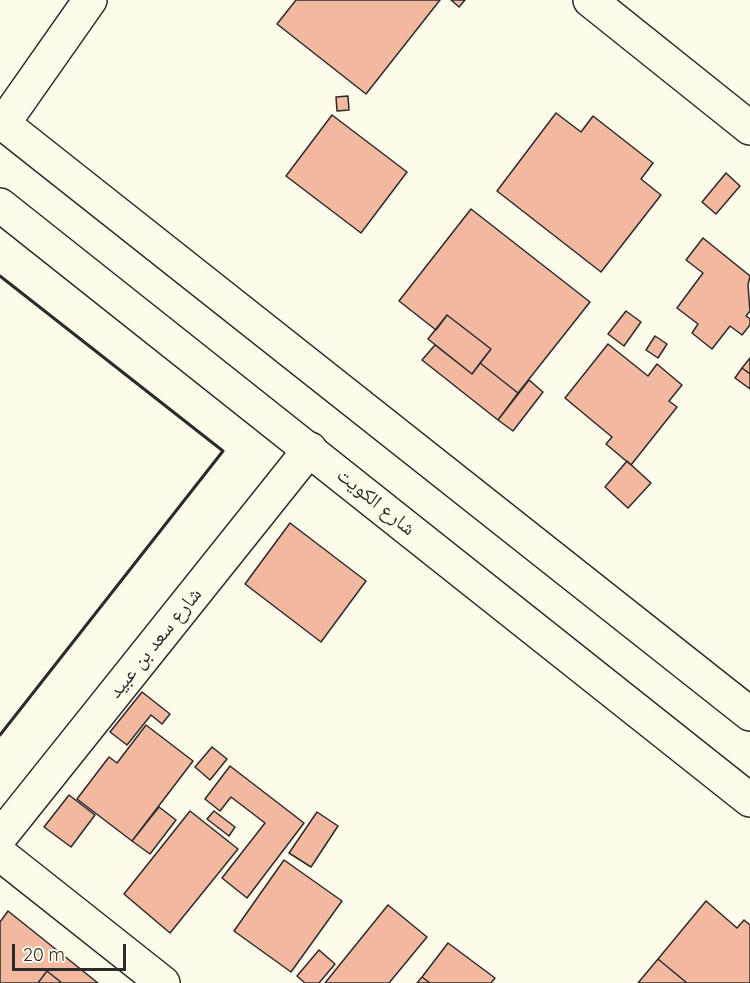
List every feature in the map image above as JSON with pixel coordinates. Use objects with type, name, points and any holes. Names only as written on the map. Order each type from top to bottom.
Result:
[{"type":"main road","points":[[90,0],[2,122],[750,714]]},
{"type":"main road","points":[[590,0],[750,128]]},
{"type":"main road","name":"شارع الكويت","points":[[0,205],[750,800]]},
{"type":"main road","name":"شارع سعد بن عبيد","points":[[0,837],[310,449]]},
{"type":"main road","points":[[0,854],[163,983]]},
{"type":"building","points":[[296,0],[440,0],[366,94],[277,24]]},
{"type":"building","points":[[451,0],[465,0],[459,7]]},
{"type":"building","points":[[348,96],[349,110],[337,111],[336,97]]},
{"type":"building","points":[[556,113],[581,132],[593,116],[653,163],[641,179],[661,195],[601,272],[497,191]]},
{"type":"building","points":[[332,115],[407,172],[361,233],[286,176]]},
{"type":"building","points":[[726,173],[740,186],[716,214],[702,202]]},
{"type":"building","points":[[471,209],[590,302],[518,393],[480,363],[491,349],[447,315],[436,330],[399,301]]},
{"type":"building","points":[[703,238],[750,276],[748,285],[750,311],[746,316],[750,319],[750,325],[742,335],[730,326],[712,349],[692,333],[698,324],[677,308],[703,273],[686,260]]},
{"type":"building","points":[[626,311],[641,322],[624,346],[608,334]]},
{"type":"building","points":[[447,315],[491,349],[472,374],[428,339]]},
{"type":"building","points":[[655,336],[667,344],[658,358],[646,350]]},
{"type":"building","points":[[608,344],[648,376],[657,364],[682,385],[669,401],[677,407],[631,465],[606,444],[612,437],[565,398]]},
{"type":"building","points":[[435,345],[472,374],[480,363],[518,393],[498,420],[422,360]]},
{"type":"building","points":[[750,358],[750,374],[742,368]]},
{"type":"building","points":[[742,368],[750,374],[750,389],[735,378]]},
{"type":"building","points":[[529,380],[543,392],[513,431],[498,420]]},
{"type":"building","points":[[627,461],[651,483],[628,508],[605,487]]},
{"type":"building","points":[[290,523],[366,581],[321,642],[245,584]]},
{"type":"building","points":[[142,692],[170,714],[162,724],[151,715],[127,745],[110,732]]},
{"type":"building","points":[[146,725],[193,761],[132,841],[77,799],[109,757],[117,763]]},
{"type":"building","points":[[212,747],[227,759],[210,780],[195,767]]},
{"type":"building","points":[[230,766],[304,823],[247,898],[222,878],[265,823],[231,797],[220,811],[205,799]]},
{"type":"building","points":[[69,795],[95,815],[71,847],[44,827]]},
{"type":"building","points":[[159,807],[176,820],[150,854],[132,841]]},
{"type":"building","points":[[190,811],[238,849],[170,933],[124,894]]},
{"type":"building","points":[[214,811],[235,827],[229,836],[207,819]]},
{"type":"building","points":[[317,812],[338,826],[311,867],[289,853]]},
{"type":"building","points":[[284,860],[342,901],[291,972],[234,931]]},
{"type":"building","points":[[706,901],[737,928],[744,920],[750,925],[750,983],[687,983],[658,959]]},
{"type":"building","points":[[388,905],[427,937],[389,983],[325,983]]},
{"type":"building","points":[[8,911],[98,983],[62,983],[47,971],[38,983],[0,983],[0,922]]},
{"type":"building","points":[[448,943],[495,978],[491,983],[430,983],[422,977]]},
{"type":"building","points":[[319,950],[335,964],[319,983],[305,983],[297,976]]},
{"type":"building","points":[[658,959],[687,983],[638,983]]},
{"type":"building","points":[[47,971],[62,983],[38,983]]},
{"type":"building","points":[[422,977],[430,983],[417,983]]},
{"type":"wall","points":[[0,276],[223,451],[0,735]]}]
